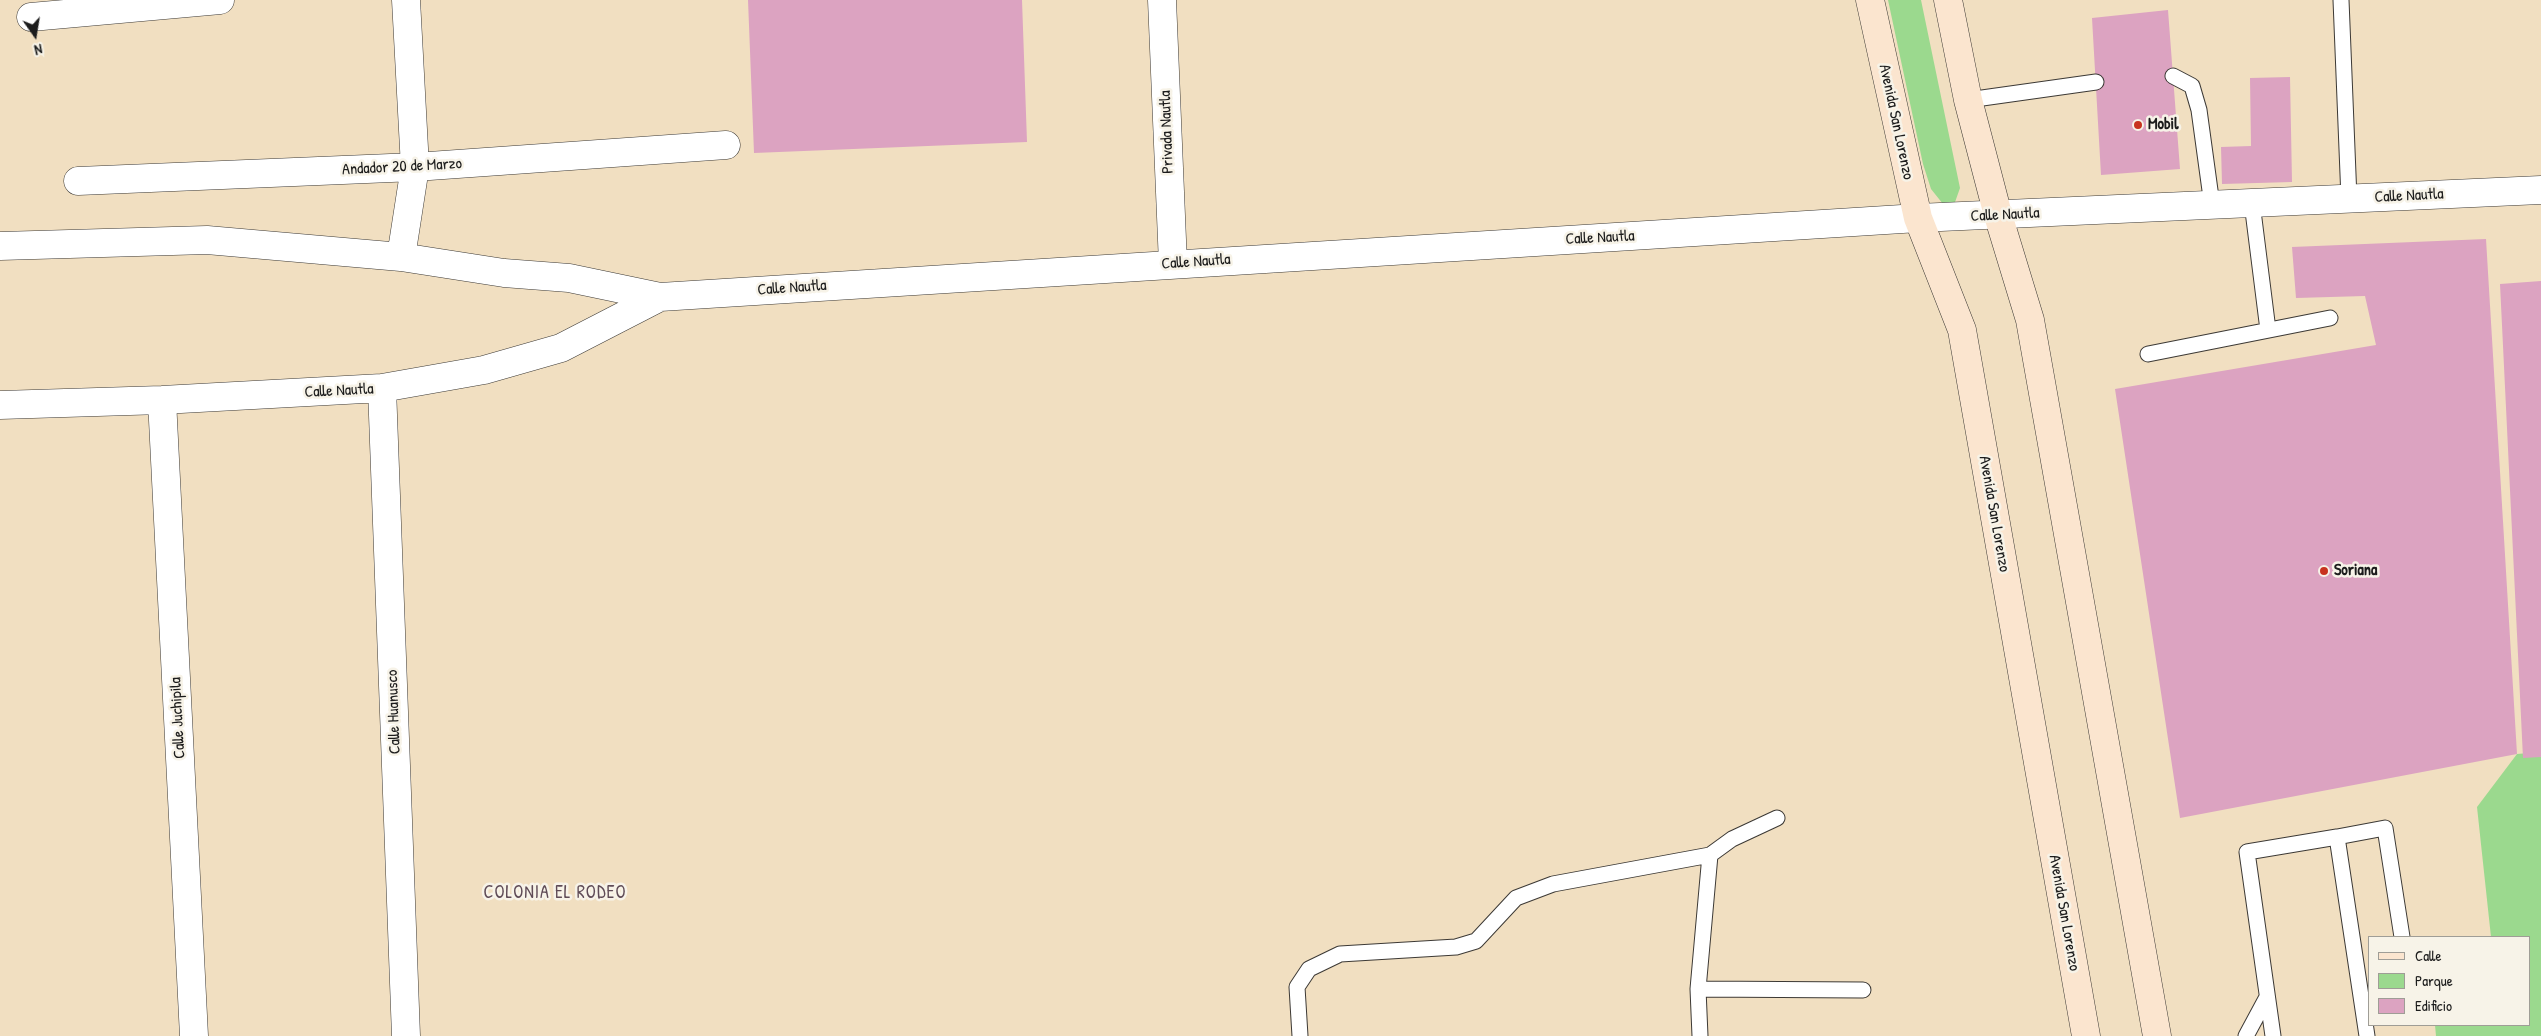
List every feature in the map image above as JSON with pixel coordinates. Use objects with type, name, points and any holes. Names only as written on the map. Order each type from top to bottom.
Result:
[{"type":"main road","name":"Avenida San Lorenzo","points":[[1870,0],[1918,218],[1962,330],[2086,1036]]},
{"type":"main road","points":[[1948,0],[1968,100],[1998,215],[2030,320],[2157,1036]]},
{"type":"street","points":[[31,17],[220,0]]},
{"type":"street","points":[[401,257],[415,167],[406,0]]},
{"type":"street","name":"Privada Nautla","points":[[1162,0],[1173,264]]},
{"type":"street","name":"Andador 20 de Marzo","points":[[78,181],[415,167],[726,145]]},
{"type":"street","name":"Calle Nautla","points":[[0,246],[208,240],[401,257],[504,273],[569,278],[660,297],[1918,218],[2541,190]]},
{"type":"street","name":"Calle Nautla","points":[[0,405],[162,400],[382,388],[484,370],[561,348],[660,297]]},
{"type":"street","name":"Calle Huanusco","points":[[382,388],[406,1036]]},
{"type":"street","name":"Calle Juchipila","points":[[162,400],[194,1036]]},
{"type":"lane","points":[[2340,0],[2348,199]]},
{"type":"lane","points":[[2173,76],[2192,86],[2199,110],[2212,205]]},
{"type":"lane","points":[[1968,100],[2096,82]]},
{"type":"lane","points":[[2252,204],[2268,330]]},
{"type":"lane","points":[[2148,354],[2330,318]]},
{"type":"lane","points":[[1300,1036],[1297,987],[1310,970],[1340,954],[1456,947],[1476,940],[1516,898],[1553,884],[1710,856],[1732,839],[1777,818]]},
{"type":"lane","points":[[2272,1036],[2247,852],[2384,828],[2402,936]]},
{"type":"lane","points":[[2337,837],[2364,984],[2367,1036]]},
{"type":"lane","points":[[1700,1036],[1698,989],[1710,856]]},
{"type":"lane","points":[[1698,989],[1863,990]]},
{"type":"lane","points":[[2246,1036],[2267,997]]},
{"type":"green space","points":[[1888,0],[1921,0],[1960,188],[1954,205],[1943,204],[1931,189],[1923,164]]},
{"type":"green space","points":[[2541,752],[2541,1036],[2436,1036],[2435,1026],[2531,1026],[2531,936],[2491,936],[2477,807],[2517,754]]},
{"type":"building","points":[[748,0],[1022,0],[1027,142],[754,153]]},
{"type":"building","name":"Mobil","points":[[2168,10],[2180,169],[2101,175],[2092,18]]},
{"type":"building","points":[[2290,77],[2292,182],[2222,184],[2221,147],[2251,146],[2250,78]]},
{"type":"building","name":"Soriana","points":[[2486,239],[2517,754],[2180,818],[2115,389],[2376,345],[2365,296],[2296,298],[2292,247]]},
{"type":"building","points":[[2541,281],[2541,757],[2523,758],[2500,284]]},
{"type":"place","name":"Mobil","points":[[2138,125]]},
{"type":"place","name":"Soriana","points":[[2324,571]]},
{"type":"district","name":"COLONIA EL RODEO","points":[[555,893]]}]
